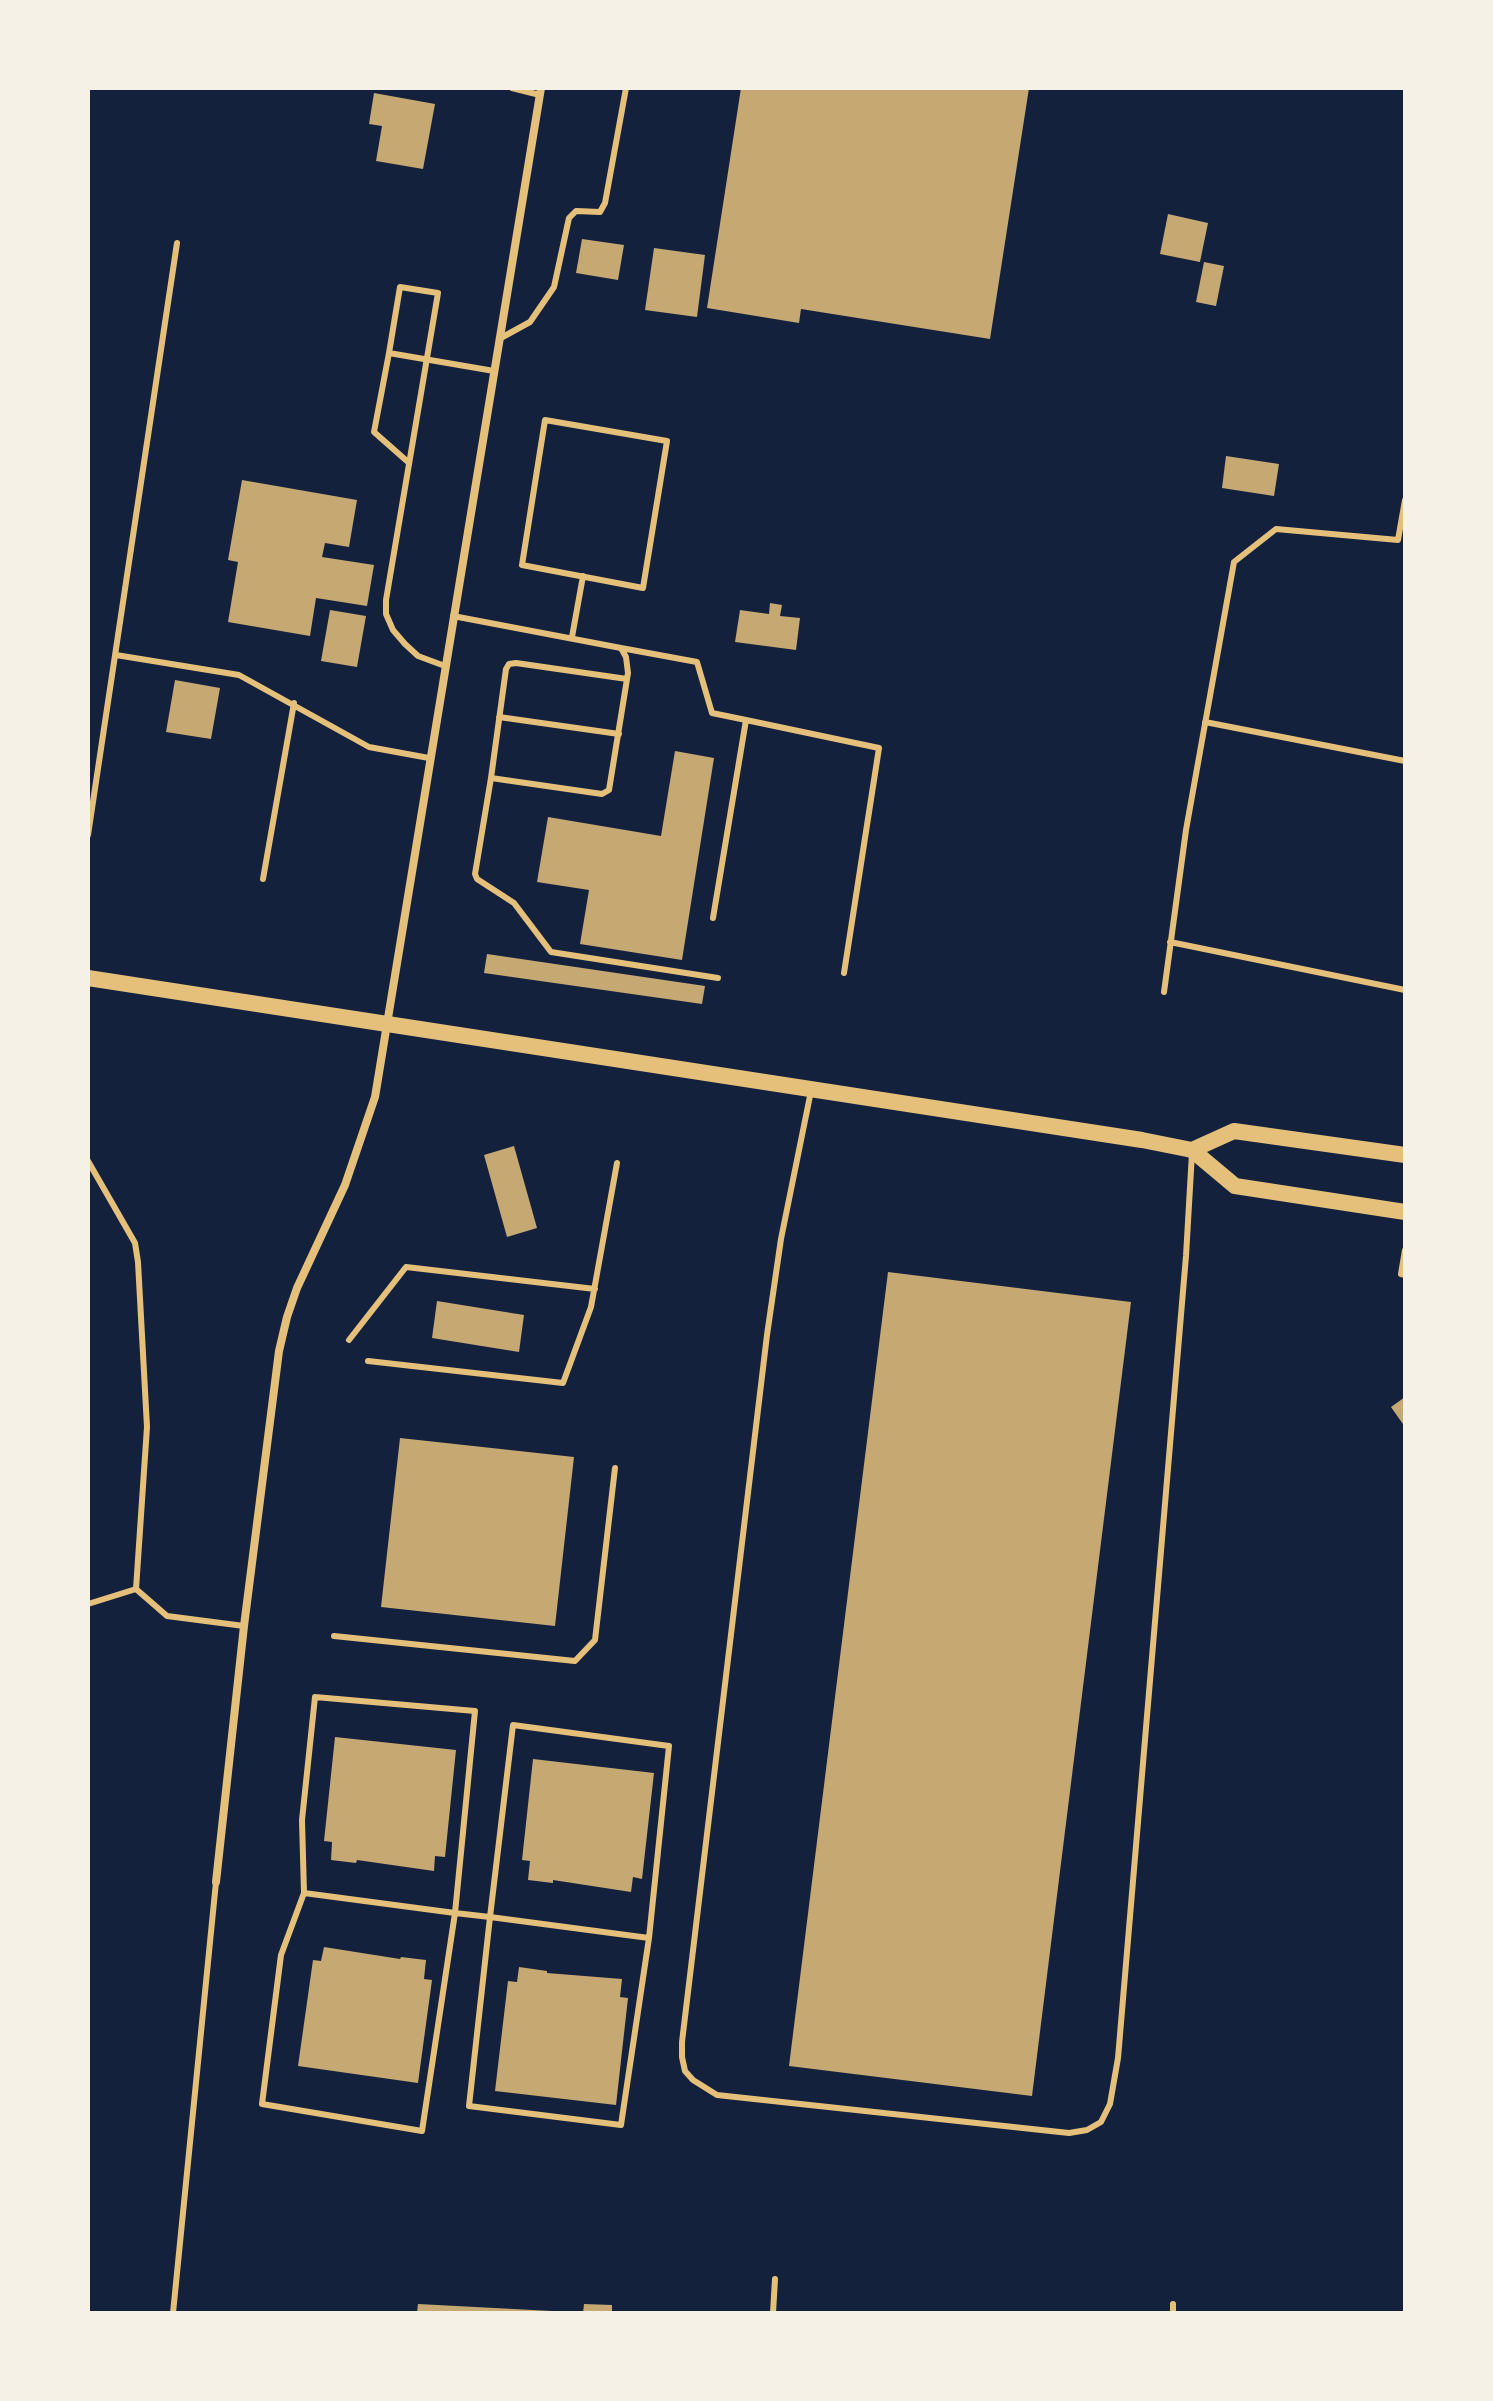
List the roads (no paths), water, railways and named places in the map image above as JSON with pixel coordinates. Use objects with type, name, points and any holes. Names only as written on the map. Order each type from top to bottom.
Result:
[{"type":"main road","points":[[88,978],[811,1087],[1192,1150],[1235,1186],[1405,1212]]},
{"type":"main road","points":[[1192,1150],[1234,1131],[1405,1155]]},
{"type":"street","points":[[216,1882],[279,1351],[287,1317],[345,1185],[375,1097],[540,92]]},
{"type":"lane","points":[[512,88],[540,92]]},
{"type":"lane","points":[[499,339],[530,322],[554,287],[569,218],[576,211],[600,212],[605,203],[626,88]]},
{"type":"lane","points":[[88,835],[177,243]]},
{"type":"lane","points":[[408,462],[374,432],[400,287],[438,293],[408,462],[386,614],[393,630],[411,650],[418,656],[445,666]]},
{"type":"lane","points":[[389,353],[494,371]]},
{"type":"lane","points":[[545,420],[667,441],[643,588],[583,576],[522,565],[545,420]]},
{"type":"lane","points":[[1164,992],[1186,830],[1234,562],[1276,529],[1398,540],[1405,500]]},
{"type":"lane","points":[[572,637],[583,576]]},
{"type":"lane","points":[[453,616],[697,662],[712,713],[879,748],[844,973]]},
{"type":"lane","points":[[491,778],[607,793],[611,787],[627,679],[626,657],[621,648]]},
{"type":"lane","points":[[116,655],[239,675],[369,747],[429,758]]},
{"type":"lane","points":[[627,679],[509,664],[475,874],[480,882],[514,903],[551,952],[718,978]]},
{"type":"lane","points":[[263,879],[294,703]]},
{"type":"lane","points":[[499,717],[619,734]]},
{"type":"lane","points":[[713,918],[746,720]]},
{"type":"lane","points":[[1205,722],[1405,761]]},
{"type":"lane","points":[[1170,942],[1405,990]]},
{"type":"lane","points":[[811,1087],[781,1239],[767,1335],[682,2042],[685,2071],[717,2095],[1069,2133],[1087,2130],[1101,2122],[1110,2104],[1115,2082],[1121,2026],[1186,1256],[1192,1150]]},
{"type":"lane","points":[[88,1161],[135,1243],[138,1262],[147,1427],[136,1589]]},
{"type":"lane","points":[[368,1361],[563,1383],[591,1307],[617,1163]]},
{"type":"lane","points":[[1405,1250],[1401,1274],[1405,1275]]},
{"type":"lane","points":[[349,1340],[406,1267],[595,1289]]},
{"type":"lane","points":[[334,1636],[575,1661],[595,1640],[615,1468]]},
{"type":"lane","points":[[136,1589],[167,1616],[244,1626]]},
{"type":"lane","points":[[88,1604],[136,1589]]},
{"type":"lane","points":[[315,1697],[475,1711],[455,1913],[422,2131],[262,2104],[281,1955],[304,1893],[302,1820],[315,1697]]},
{"type":"lane","points":[[513,1725],[669,1746],[649,1938],[621,2125],[469,2106],[513,1725]]},
{"type":"lane","points":[[173,2313],[216,1882]]},
{"type":"lane","points":[[304,1893],[649,1938]]},
{"type":"lane","points":[[773,2313],[775,2279]]},
{"type":"lane","points":[[1173,2304],[1173,2313]]}]
